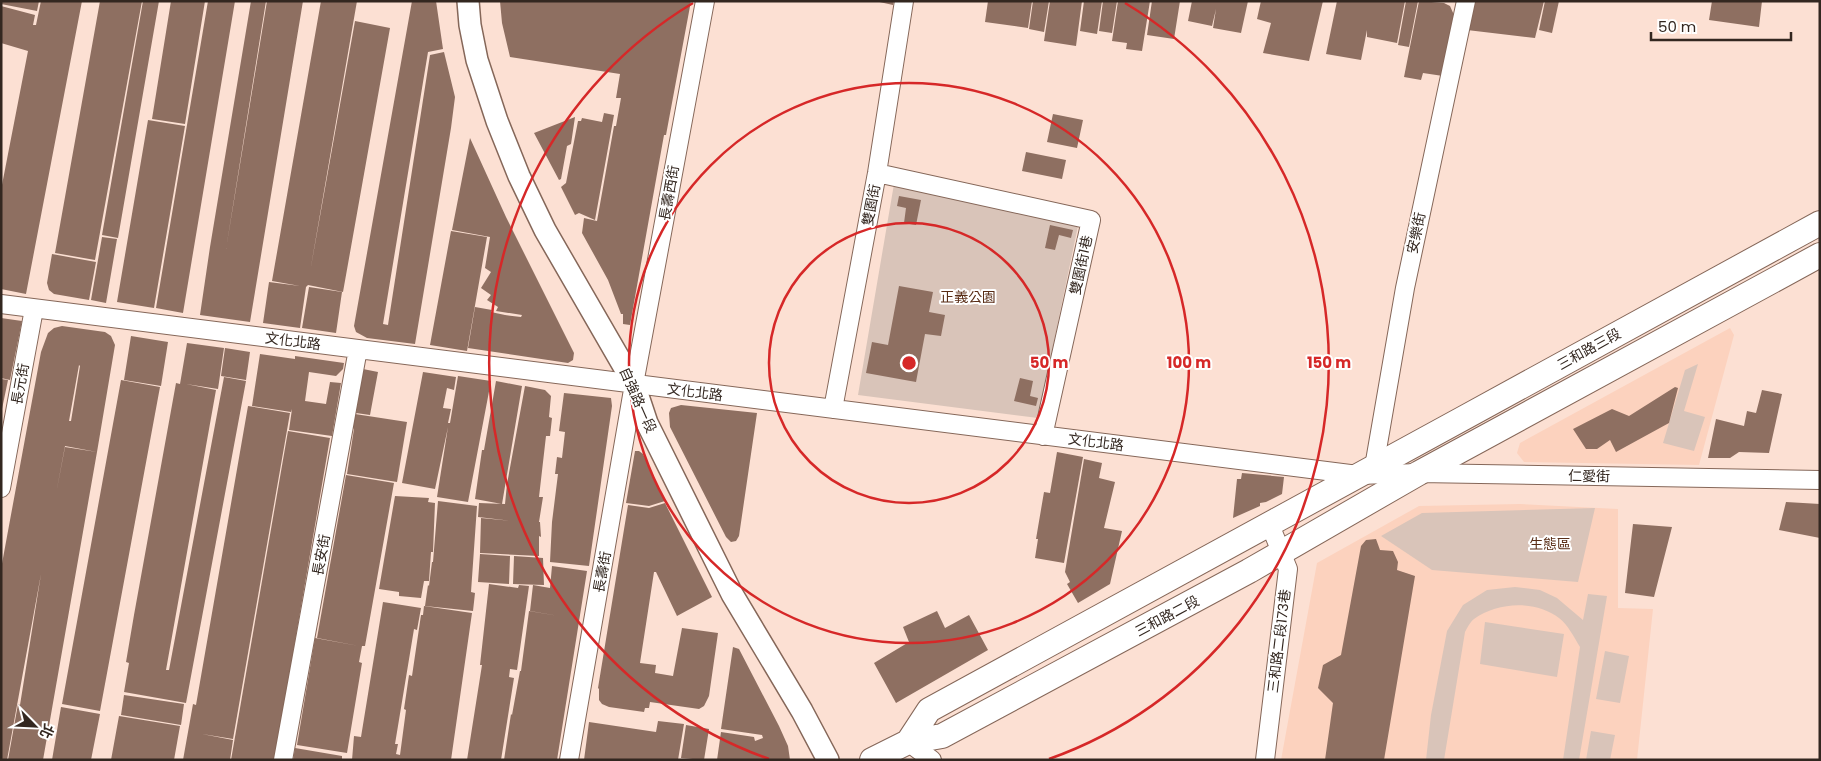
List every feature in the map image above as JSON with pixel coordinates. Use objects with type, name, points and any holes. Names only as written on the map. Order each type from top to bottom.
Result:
[{"type":"main road","name":"三和路三段","points":[[1366,471],[1820,223]]},
{"type":"main road","name":"三和路三段","points":[[1419,473],[1820,255]]},
{"type":"main road","points":[[908,742],[929,710],[1366,471]]},
{"type":"main road","name":"三和路二段","points":[[872,760],[908,742],[942,736],[1249,571],[1419,473]]},
{"type":"street","name":"自強路一段","points":[[468,1],[470,25],[477,60],[497,121],[519,176],[545,230],[634,384],[647,423],[732,594],[802,711],[828,760]]},
{"type":"street","name":"長壽西街","points":[[634,384],[705,1]]},
{"type":"street","name":"雙園街","points":[[833,409],[877,173],[904,1]]},
{"type":"street","name":"安樂街","points":[[1366,471],[1466,1]]},
{"type":"street","name":"雙園街1巷","points":[[877,173],[1091,220],[1044,436]]},
{"type":"street","name":"文化北路","points":[[1,304],[1044,436],[1366,471]]},
{"type":"street","name":"長元街","points":[[1,488],[34,308]]},
{"type":"street","name":"長安街","points":[[283,760],[358,349]]},
{"type":"street","name":"長壽街","points":[[569,760],[634,384]]},
{"type":"street","name":"仁愛街","points":[[1366,471],[1820,480]]},
{"type":"street","name":"三和路二段173巷","points":[[1265,760],[1288,569],[1270,525]]},
{"type":"street","points":[[908,742],[932,760]]},
{"type":"shaded area","points":[[1730,328],[1734,335],[1699,465],[1524,462],[1517,453],[1520,443]]},
{"type":"shaded area","points":[[1520,504],[1618,509],[1618,608],[1653,609],[1637,760],[1281,760],[1317,563],[1419,506]]},
{"type":"green space","name":"正義公園","points":[[894,184],[1078,226],[1038,418],[858,395]]},
{"type":"green space","points":[[1698,364],[1684,411],[1705,417],[1694,451],[1663,443],[1685,370]]},
{"type":"green space","name":"生態區","points":[[1595,508],[1578,582],[1432,570],[1381,536],[1422,513]]},
{"type":"green space","points":[[1515,587],[1540,590],[1557,598],[1583,620],[1588,594],[1607,596],[1579,760],[1563,760],[1580,647],[1559,618],[1539,608],[1516,605],[1505,606],[1484,613],[1471,622],[1465,632],[1444,760],[1426,760],[1431,715],[1447,631],[1463,605],[1487,590]]},
{"type":"green space","points":[[1485,622],[1564,634],[1557,677],[1480,664]]},
{"type":"green space","points":[[1605,651],[1629,656],[1620,703],[1596,699]]},
{"type":"green space","points":[[1591,731],[1615,735],[1610,760],[1586,760]]},
{"type":"building","points":[[1,1],[39,1],[37,11],[1,4]]},
{"type":"building","points":[[41,1],[82,1],[26,294],[1,289],[1,190],[28,51],[1,43],[1,6],[35,15],[33,25],[36,25]]},
{"type":"building","points":[[100,1],[142,1],[95,260],[55,253]]},
{"type":"building","points":[[143,1],[159,1],[118,238],[102,235]]},
{"type":"building","points":[[171,1],[205,1],[185,124],[152,119]]},
{"type":"building","points":[[208,1],[235,1],[183,313],[156,308]]},
{"type":"building","points":[[251,1],[266,1],[226,249],[267,1],[303,1],[250,322],[200,315]]},
{"type":"building","points":[[321,1],[357,1],[310,272],[355,21],[390,28],[343,292],[308,285],[306,287],[300,328],[263,323],[269,282],[300,286],[272,281]]},
{"type":"building","points":[[412,1],[436,1],[443,49],[428,52],[383,324],[388,325],[430,55],[444,52],[455,97],[415,344],[367,338],[356,332],[354,326]]},
{"type":"building","points":[[500,1],[691,1],[666,135],[664,135],[630,325],[623,324],[623,314],[621,314],[608,280],[582,233],[584,218],[597,221],[614,126],[616,126],[621,98],[616,98],[620,74],[510,57],[502,23]]},
{"type":"building","points":[[875,1],[894,1],[893,5]]},
{"type":"building","points":[[988,1],[1032,1],[1028,28],[985,22]]},
{"type":"building","points":[[1033,1],[1049,1],[1044,32],[1029,29]]},
{"type":"building","points":[[1050,1],[1082,1],[1076,46],[1044,41]]},
{"type":"building","points":[[1084,1],[1102,1],[1097,34],[1080,31]]},
{"type":"building","points":[[1103,1],[1117,1],[1112,33],[1099,31]]},
{"type":"building","points":[[1118,1],[1150,1],[1142,51],[1126,49],[1127,43],[1112,41]]},
{"type":"building","points":[[1152,1],[1180,1],[1174,39],[1147,35]]},
{"type":"building","points":[[1192,1],[1248,1],[1241,33],[1213,28],[1216,9],[1212,26],[1188,21]]},
{"type":"building","points":[[1261,1],[1323,1],[1309,61],[1263,53],[1271,23],[1257,19]]},
{"type":"building","points":[[1337,1],[1405,1],[1397,43],[1367,37],[1367,30],[1361,60],[1326,54]]},
{"type":"building","points":[[1406,1],[1418,1],[1409,47],[1398,45]]},
{"type":"building","points":[[1419,1],[1444,3],[1450,6],[1454,15],[1443,76],[1423,73],[1421,80],[1404,77]]},
{"type":"building","points":[[1474,1],[1544,1],[1535,38],[1467,30]]},
{"type":"building","points":[[1545,1],[1559,1],[1552,33],[1539,30]]},
{"type":"building","points":[[1712,1],[1762,1],[1759,27],[1709,20]]},
{"type":"building","points":[[604,113],[614,115],[595,220],[579,213],[575,215],[561,187],[566,183],[578,121],[581,121],[582,118],[602,122]]},
{"type":"building","points":[[1053,114],[1083,120],[1077,148],[1047,142]]},
{"type":"building","points":[[575,117],[571,144],[567,146],[561,179],[559,180],[534,133]]},
{"type":"building","points":[[148,120],[185,126],[154,308],[117,302]]},
{"type":"building","points":[[470,138],[506,217],[574,353],[573,360],[568,363],[468,348],[475,307],[505,315],[521,317],[522,315],[496,311],[498,307],[487,300],[491,295],[481,288],[491,272],[485,268],[490,237],[452,230]]},
{"type":"building","points":[[1026,152],[1066,160],[1062,179],[1022,171]]},
{"type":"building","points":[[899,196],[921,200],[916,225],[904,223],[906,208],[897,206]]},
{"type":"building","points":[[1050,225],[1073,230],[1071,238],[1059,235],[1055,250],[1045,248]]},
{"type":"building","points":[[451,231],[487,237],[467,351],[430,345]]},
{"type":"building","points":[[102,237],[117,239],[106,303],[91,300]]},
{"type":"building","points":[[52,254],[96,262],[89,300],[54,294],[49,290],[47,283]]},
{"type":"building","points":[[899,286],[933,292],[929,312],[945,315],[941,336],[925,334],[916,382],[866,373],[872,342],[888,345]]},
{"type":"building","points":[[309,287],[342,292],[336,333],[302,328]]},
{"type":"building","points":[[1,318],[22,321],[10,380],[1,378]]},
{"type":"building","points":[[62,326],[105,332],[111,336],[115,345],[97,452],[43,760],[8,760],[18,704],[20,705],[41,574],[7,760],[1,760],[1,569],[41,352],[48,333],[54,328]],"holes":[[[79,365],[71,421],[69,421]],[[65,446],[97,452],[65,447],[56,494]]]},
{"type":"building","points":[[131,336],[168,342],[161,386],[124,380]]},
{"type":"building","points":[[187,343],[224,348],[218,389],[186,384],[216,390],[166,670],[169,670],[224,377],[246,381],[186,703],[124,692],[129,663],[126,662],[134,615],[176,383],[180,384]]},
{"type":"building","points":[[225,348],[250,352],[246,380],[221,376]]},
{"type":"building","points":[[260,354],[295,359],[295,356],[344,363],[343,369],[336,376],[309,372],[305,401],[326,404],[330,382],[341,383],[332,436],[289,430],[292,409],[291,412],[252,406]]},
{"type":"building","points":[[363,369],[378,372],[370,415],[356,413]]},
{"type":"building","points":[[423,372],[456,377],[454,390],[447,388],[443,408],[451,409],[448,423],[450,423],[458,376],[491,381],[468,502],[437,497],[448,427],[435,489],[402,483]]},
{"type":"building","points":[[1020,378],[1033,381],[1030,396],[1038,398],[1036,406],[1014,401]]},
{"type":"building","points":[[1,379],[8,380],[2,409],[1,409]]},
{"type":"building","points":[[121,380],[160,387],[100,711],[62,704]]},
{"type":"building","points":[[496,381],[522,386],[502,504],[475,499],[482,450],[484,450]]},
{"type":"building","points":[[525,386],[545,390],[551,396],[549,417],[552,418],[550,436],[546,436],[539,497],[543,497],[539,522],[541,537],[539,536],[539,556],[480,553],[481,518],[512,521],[478,517],[479,503],[505,504]]},
{"type":"building","points":[[1675,387],[1678,388],[1669,423],[1616,452],[1610,440],[1597,449],[1586,449],[1573,429],[1612,409],[1629,416]]},
{"type":"building","points":[[1762,390],[1782,394],[1769,453],[1739,452],[1730,458],[1708,458],[1716,419],[1744,426],[1747,411],[1756,413]]},
{"type":"building","points":[[564,393],[611,398],[612,406],[589,566],[550,562],[552,522],[558,474],[555,474],[557,457],[562,458],[565,432],[559,431]]},
{"type":"building","points":[[681,405],[757,413],[739,536],[736,541],[731,542],[726,537],[670,427],[669,413],[671,408]]},
{"type":"building","points":[[248,406],[290,413],[233,739],[202,734],[233,740],[230,760],[183,760],[193,704],[196,705]]},
{"type":"building","points":[[355,414],[407,422],[397,482],[347,474]]},
{"type":"building","points":[[288,431],[330,438],[291,665],[274,760],[231,760]]},
{"type":"building","points":[[635,451],[643,454],[665,501],[649,506],[626,503]]},
{"type":"building","points":[[1057,452],[1083,457],[1064,563],[1035,558],[1038,539],[1036,539],[1044,492],[1050,493]]},
{"type":"building","points":[[1084,459],[1102,463],[1099,478],[1115,482],[1104,528],[1122,531],[1110,584],[1078,603],[1067,584],[1070,582],[1065,572]]},
{"type":"building","points":[[1242,473],[1284,477],[1282,494],[1260,503],[1260,506],[1233,518],[1237,479],[1241,479]]},
{"type":"building","points":[[346,475],[394,483],[365,646],[362,646],[359,662],[362,663],[347,753],[297,745],[315,638],[359,646],[317,638]]},
{"type":"building","points":[[395,496],[429,498],[428,502],[435,503],[433,552],[431,552],[429,581],[424,581],[421,598],[399,596],[399,592],[379,589]]},
{"type":"building","points":[[438,501],[477,506],[471,592],[475,593],[473,611],[425,606],[433,562]]},
{"type":"building","points":[[1786,502],[1820,504],[1820,538],[1779,530]]},
{"type":"building","points":[[665,503],[712,597],[677,616],[656,572],[654,572],[640,663],[656,665],[655,673],[673,676],[682,628],[718,633],[709,696],[704,706],[699,709],[650,702],[649,708],[645,708],[644,712],[609,707],[602,704],[599,700],[598,688],[628,505],[649,508]]},
{"type":"building","points":[[1633,524],[1672,527],[1654,597],[1625,593]]},
{"type":"building","points":[[1376,539],[1380,550],[1393,551],[1398,562],[1397,570],[1415,576],[1384,760],[1325,760],[1333,703],[1318,688],[1323,665],[1341,655],[1361,546],[1366,540]]},
{"type":"building","points":[[480,554],[510,556],[509,584],[478,582]]},
{"type":"building","points":[[514,556],[543,558],[544,585],[513,584]]},
{"type":"building","points":[[552,566],[587,571],[557,760],[504,760],[511,714],[521,671],[529,611],[559,616],[530,611],[533,585],[550,588]]},
{"type":"building","points":[[489,584],[518,588],[519,585],[529,586],[517,670],[510,669],[509,677],[514,678],[501,760],[467,760],[482,665],[480,665]]},
{"type":"building","points":[[383,602],[421,608],[417,630],[414,629],[395,744],[398,744],[396,754],[400,755],[409,675],[412,676],[424,606],[472,613],[451,760],[352,760],[354,736],[361,737]]},
{"type":"building","points":[[937,611],[945,628],[969,615],[988,650],[896,703],[874,663],[909,642],[903,627]]},
{"type":"building","points":[[733,647],[739,649],[779,726],[788,746],[790,760],[717,760],[721,732],[754,737],[755,741],[763,738],[762,735],[721,729]]},
{"type":"building","points":[[124,695],[184,704],[181,725],[121,715]]},
{"type":"building","points":[[61,707],[100,714],[91,760],[52,760]]},
{"type":"building","points":[[119,716],[180,726],[174,760],[111,760]]},
{"type":"building","points":[[658,721],[684,724],[678,760],[584,760],[589,722],[656,732]]},
{"type":"building","points":[[686,725],[709,729],[704,760],[681,758]]},
{"type":"building","points":[[295,748],[342,756],[342,760],[293,760]]}]
